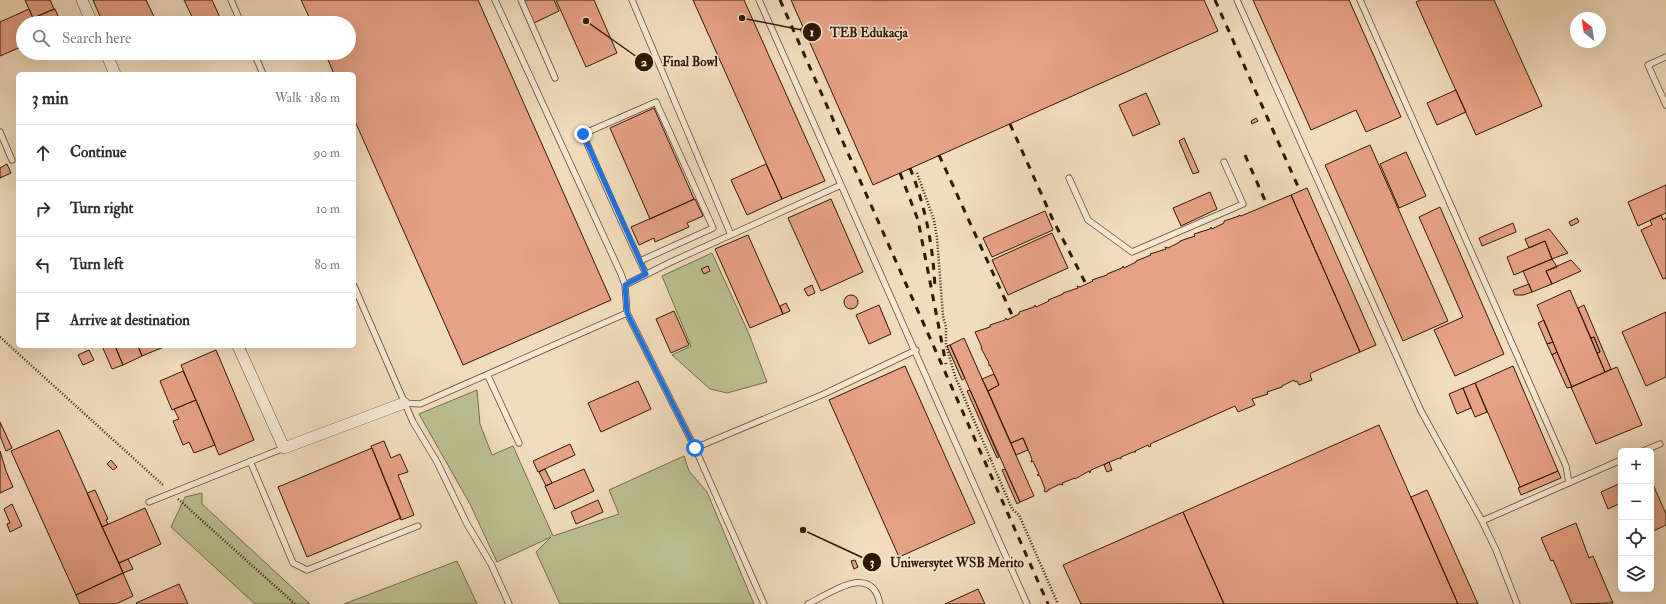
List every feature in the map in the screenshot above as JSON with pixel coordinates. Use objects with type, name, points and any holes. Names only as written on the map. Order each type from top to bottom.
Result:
[{"type":"street","points":[[82,0],[89,16]]},
{"type":"street","points":[[109,60],[114,72]]},
{"type":"street","points":[[239,348],[284,448],[404,403]]},
{"type":"lane","points":[[231,0],[238,16]]},
{"type":"lane","points":[[495,0],[625,285],[627,313],[695,448],[764,604]]},
{"type":"lane","points":[[521,0],[555,78]]},
{"type":"lane","points":[[632,0],[731,234]]},
{"type":"lane","points":[[760,0],[1027,604]]},
{"type":"lane","points":[[1237,0],[1421,411],[1482,521],[1496,550],[1518,604]]},
{"type":"lane","points":[[1360,0],[1566,466],[1569,483]]},
{"type":"lane","points":[[1666,57],[1648,65],[1666,105]]},
{"type":"lane","points":[[257,60],[262,72]]},
{"type":"lane","points":[[640,261],[713,228],[656,102],[583,134],[640,261],[646,274]]},
{"type":"lane","points":[[0,132],[3,145],[12,160]]},
{"type":"lane","points":[[1069,178],[1088,220],[1132,252],[1243,204],[1224,162]]},
{"type":"lane","points":[[625,285],[731,234],[841,185]]},
{"type":"lane","points":[[356,291],[404,403],[437,462],[467,524],[491,564],[509,604]]},
{"type":"lane","points":[[404,403],[420,404],[488,376],[627,313]]},
{"type":"lane","points":[[695,448],[824,394],[916,350]]},
{"type":"lane","points":[[488,376],[518,443]]},
{"type":"lane","points":[[1650,448],[1660,444]]},
{"type":"lane","points":[[149,502],[284,448]]},
{"type":"lane","points":[[250,461],[293,563],[307,570],[418,526]]},
{"type":"lane","points":[[1482,521],[1618,461]]},
{"type":"lane","points":[[808,604],[857,582],[870,584],[880,604]]},
{"type":"path","points":[[917,173],[934,220],[937,238],[943,316],[946,327],[946,345],[955,376],[1012,509],[1020,515],[1058,604]]},
{"type":"path","points":[[0,338],[295,604]]},
{"type":"path","points":[[985,462],[990,460]]},
{"type":"green space","points":[[712,253],[749,334],[767,382],[727,393],[710,389],[672,355],[691,346],[662,276]]},
{"type":"green space","points":[[477,390],[480,424],[492,455],[513,446],[553,536],[619,514],[609,490],[684,456],[689,471],[707,492],[754,604],[560,604],[536,552],[551,537],[497,562],[470,504],[419,414]]},
{"type":"green space","points":[[202,493],[202,504],[310,604],[255,604],[171,527],[185,497]]},
{"type":"green space","points":[[457,561],[477,604],[344,604]]},
{"type":"building","points":[[25,0],[50,0],[54,9],[38,16],[32,16]]},
{"type":"building","points":[[93,0],[146,0],[154,16],[100,16]]},
{"type":"building","points":[[184,0],[212,0],[219,16],[192,16]]},
{"type":"building","points":[[301,0],[478,0],[611,300],[463,365],[356,124],[356,72],[333,72],[328,60],[356,60],[356,16],[309,16]]},
{"type":"building","points":[[524,0],[554,0],[559,11],[534,23]]},
{"type":"building","points":[[556,0],[594,0],[617,53],[586,67]]},
{"type":"building","points":[[693,0],[744,0],[825,181],[782,199]]},
{"type":"building","points":[[791,0],[1204,0],[1218,31],[873,185]]},
{"type":"building","points":[[1253,0],[1349,0],[1401,117],[1366,132],[1356,110],[1311,130]]},
{"type":"building","points":[[1421,0],[1494,0],[1542,106],[1476,135],[1416,2]]},
{"type":"building","points":[[29,9],[32,16],[16,16],[16,49],[0,56],[0,22]]},
{"type":"building","points":[[55,9],[58,16],[38,16]]},
{"type":"building","points":[[803,27],[807,36],[804,37],[800,29]]},
{"type":"building","points":[[1456,90],[1466,112],[1437,125],[1427,103]]},
{"type":"building","points":[[1146,93],[1160,124],[1133,136],[1119,105]]},
{"type":"building","points":[[654,108],[694,199],[650,219],[610,128]]},
{"type":"building","points":[[1256,118],[1258,121],[1252,124],[1251,121]]},
{"type":"building","points":[[1184,138],[1199,172],[1193,174],[1179,141]]},
{"type":"building","points":[[1370,145],[1448,321],[1403,341],[1325,165]]},
{"type":"building","points":[[1406,152],[1426,196],[1399,208],[1380,164]]},
{"type":"building","points":[[7,164],[11,173],[0,178],[0,168]]},
{"type":"building","points":[[766,164],[782,199],[747,215],[731,180]]},
{"type":"building","points":[[1666,185],[1666,213],[1638,226],[1628,202]]},
{"type":"building","points":[[1307,188],[1376,345],[1360,352],[1291,195]]},
{"type":"building","points":[[1210,192],[1217,209],[1181,226],[1173,208]]},
{"type":"building","points":[[1291,195],[1360,352],[1311,373],[1310,375],[1312,380],[1299,385],[1297,381],[1295,382],[1294,380],[1282,387],[1267,392],[1268,394],[1252,399],[1255,405],[1238,412],[1235,406],[1150,444],[1151,446],[1149,447],[1148,445],[1135,451],[1136,452],[1121,457],[1121,459],[1119,458],[1091,470],[1090,473],[1089,471],[1075,479],[1062,483],[1063,485],[1060,484],[1046,492],[1044,491],[1045,489],[1040,476],[1037,475],[1039,474],[1033,461],[1031,462],[1032,459],[1023,438],[1011,443],[988,391],[999,385],[990,365],[989,366],[975,332],[990,327],[990,325],[1005,320],[1006,318],[1007,320],[1019,314],[1019,312],[1034,307],[1035,305],[1036,307],[1063,293],[1078,288],[1077,286],[1080,287],[1093,281],[1092,280],[1122,268],[1123,266],[1124,268],[1151,255],[1150,254],[1166,249],[1165,247],[1168,248],[1180,241],[1195,236],[1194,234],[1210,229],[1211,227],[1212,229],[1224,223],[1224,221],[1239,215],[1241,216]]},
{"type":"building","points":[[695,199],[703,216],[687,223],[689,227],[655,242],[654,238],[639,245],[631,227]]},
{"type":"building","points":[[831,199],[863,272],[821,291],[788,218]]},
{"type":"building","points":[[1440,207],[1504,354],[1455,376],[1434,330],[1463,317],[1419,217]]},
{"type":"building","points":[[1045,211],[1053,230],[992,257],[983,238]]},
{"type":"building","points":[[1661,215],[1663,220],[1666,218],[1666,278],[1663,279],[1641,230],[1652,225],[1650,220]]},
{"type":"building","points":[[1577,218],[1579,222],[1571,226],[1569,222]]},
{"type":"building","points":[[1513,223],[1516,232],[1482,246],[1479,238]]},
{"type":"building","points":[[1549,229],[1568,253],[1552,259],[1545,241],[1529,248],[1525,239]]},
{"type":"building","points":[[1052,233],[1068,268],[1008,295],[992,260]]},
{"type":"building","points":[[748,235],[783,314],[750,328],[715,249]]},
{"type":"building","points":[[1545,241],[1552,259],[1514,275],[1507,257]]},
{"type":"building","points":[[1552,259],[1557,267],[1546,271],[1552,284],[1532,292],[1523,271]]},
{"type":"building","points":[[1571,260],[1581,271],[1552,284],[1546,271]]},
{"type":"building","points":[[708,266],[710,271],[704,274],[701,269]]},
{"type":"building","points":[[1529,284],[1532,292],[1523,295],[1515,295],[1513,290]]},
{"type":"building","points":[[812,285],[815,293],[808,296],[804,289]]},
{"type":"building","points":[[1570,290],[1605,372],[1572,387],[1537,305]]},
{"type":"building","points":[[848,295],[854,295],[858,299],[858,305],[854,309],[848,309],[844,305],[844,299]]},
{"type":"building","points":[[786,303],[790,311],[783,314],[780,306]]},
{"type":"building","points":[[879,305],[891,334],[869,344],[856,315]]},
{"type":"building","points":[[1584,305],[1611,369],[1605,372],[1597,353],[1600,352],[1594,337],[1591,338],[1578,308]]},
{"type":"building","points":[[674,311],[689,345],[671,353],[656,319]]},
{"type":"building","points":[[1666,312],[1666,377],[1646,386],[1622,332]]},
{"type":"building","points":[[1544,320],[1553,342],[1547,344],[1538,323]]},
{"type":"building","points":[[1594,337],[1600,352],[1597,353],[1591,338]]},
{"type":"building","points":[[964,338],[1034,496],[1020,502],[950,345]]},
{"type":"building","points":[[1553,342],[1557,352],[1552,355],[1547,344]]},
{"type":"building","points":[[950,345],[965,378],[962,380],[947,346]]},
{"type":"building","points":[[103,348],[116,348],[123,365],[112,369]]},
{"type":"building","points":[[116,348],[139,348],[142,356],[123,365]]},
{"type":"building","points":[[139,348],[161,348],[142,356]]},
{"type":"building","points":[[89,350],[94,360],[83,365],[78,355]]},
{"type":"building","points":[[216,350],[254,440],[219,455],[181,365]]},
{"type":"building","points":[[1557,352],[1572,387],[1567,388],[1552,355]]},
{"type":"building","points":[[905,366],[975,523],[899,557],[829,400]]},
{"type":"building","points":[[1513,366],[1558,471],[1520,487],[1475,383]]},
{"type":"building","points":[[1617,367],[1642,425],[1596,444],[1571,387]]},
{"type":"building","points":[[183,371],[196,400],[172,410],[160,381]]},
{"type":"building","points":[[994,374],[999,385],[988,391],[982,379]]},
{"type":"building","points":[[638,381],[651,409],[601,432],[588,403]]},
{"type":"building","points":[[1475,383],[1487,412],[1475,417],[1463,388]]},
{"type":"building","points":[[1463,388],[1471,408],[1457,414],[1449,394]]},
{"type":"building","points":[[970,390],[999,457],[997,458],[967,391]]},
{"type":"building","points":[[196,400],[215,445],[194,453],[189,442],[183,445],[173,421],[179,419],[174,409]]},
{"type":"building","points":[[0,422],[12,448],[6,451],[0,436]]},
{"type":"building","points":[[1379,425],[1458,604],[1224,604],[1183,512]]},
{"type":"building","points":[[59,430],[123,573],[76,595],[11,451]]},
{"type":"building","points":[[1023,438],[1028,450],[1016,455],[1011,443]]},
{"type":"building","points":[[384,441],[391,458],[400,454],[408,472],[398,475],[414,515],[401,520],[371,446]]},
{"type":"building","points":[[570,444],[575,455],[538,472],[533,461]]},
{"type":"building","points":[[372,448],[401,518],[307,557],[278,487]]},
{"type":"building","points":[[0,451],[13,487],[0,493]]},
{"type":"building","points":[[111,460],[117,467],[113,470],[107,464]]},
{"type":"building","points":[[1109,462],[1112,470],[1107,472],[1104,465]]},
{"type":"building","points":[[545,469],[552,483],[546,486],[539,472]]},
{"type":"building","points":[[584,469],[594,491],[555,509],[545,486]]},
{"type":"building","points":[[1005,469],[1020,502],[1017,504],[1002,470]]},
{"type":"building","points":[[1558,471],[1561,478],[1521,495],[1518,488]]},
{"type":"building","points":[[1618,484],[1618,504],[1608,509],[1601,492]]},
{"type":"building","points":[[1654,487],[1666,514],[1666,525],[1654,531]]},
{"type":"building","points":[[95,490],[108,519],[106,520],[108,524],[102,527],[87,493]]},
{"type":"building","points":[[1427,490],[1478,604],[1458,604],[1411,497]]},
{"type":"building","points":[[598,500],[603,512],[576,524],[571,512]]},
{"type":"building","points":[[12,504],[22,526],[10,532],[7,524],[10,523],[4,509]]},
{"type":"building","points":[[145,508],[161,544],[119,563],[102,527]]},
{"type":"building","points":[[1183,512],[1224,604],[1081,604],[1063,565]]},
{"type":"building","points":[[1576,523],[1589,558],[1593,556],[1613,603],[1572,604],[1553,560],[1551,561],[1541,538]]},
{"type":"building","points":[[128,559],[133,569],[123,573],[119,563]]},
{"type":"building","points":[[855,560],[858,567],[854,569],[851,561]]},
{"type":"building","points":[[123,573],[133,596],[116,604],[80,604],[76,595]]},
{"type":"building","points":[[179,584],[188,604],[136,603]]},
{"type":"building","points":[[978,589],[985,604],[945,604]]},
{"type":"railway","points":[[780,0],[1048,604]]},
{"type":"railway","points":[[1215,0],[1300,191]]},
{"type":"railway","points":[[1010,124],[1053,220],[1086,284]]},
{"type":"railway","points":[[939,155],[1013,317]]},
{"type":"railway","points":[[1245,155],[1267,205]]},
{"type":"railway","points":[[910,168],[916,183],[928,227],[935,288]]},
{"type":"railway","points":[[900,173],[918,220],[946,364]]},
{"type":"place","name":"TEB Edukacja","points":[[742,18]]},
{"type":"place","name":"Final Bowl","points":[[586,21]]},
{"type":"place","name":"Uniwersytet WSB Merito","points":[[803,530]]},
{"type":"route","points":[[583,134],[646,274],[625,285],[627,313],[695,448]]}]
